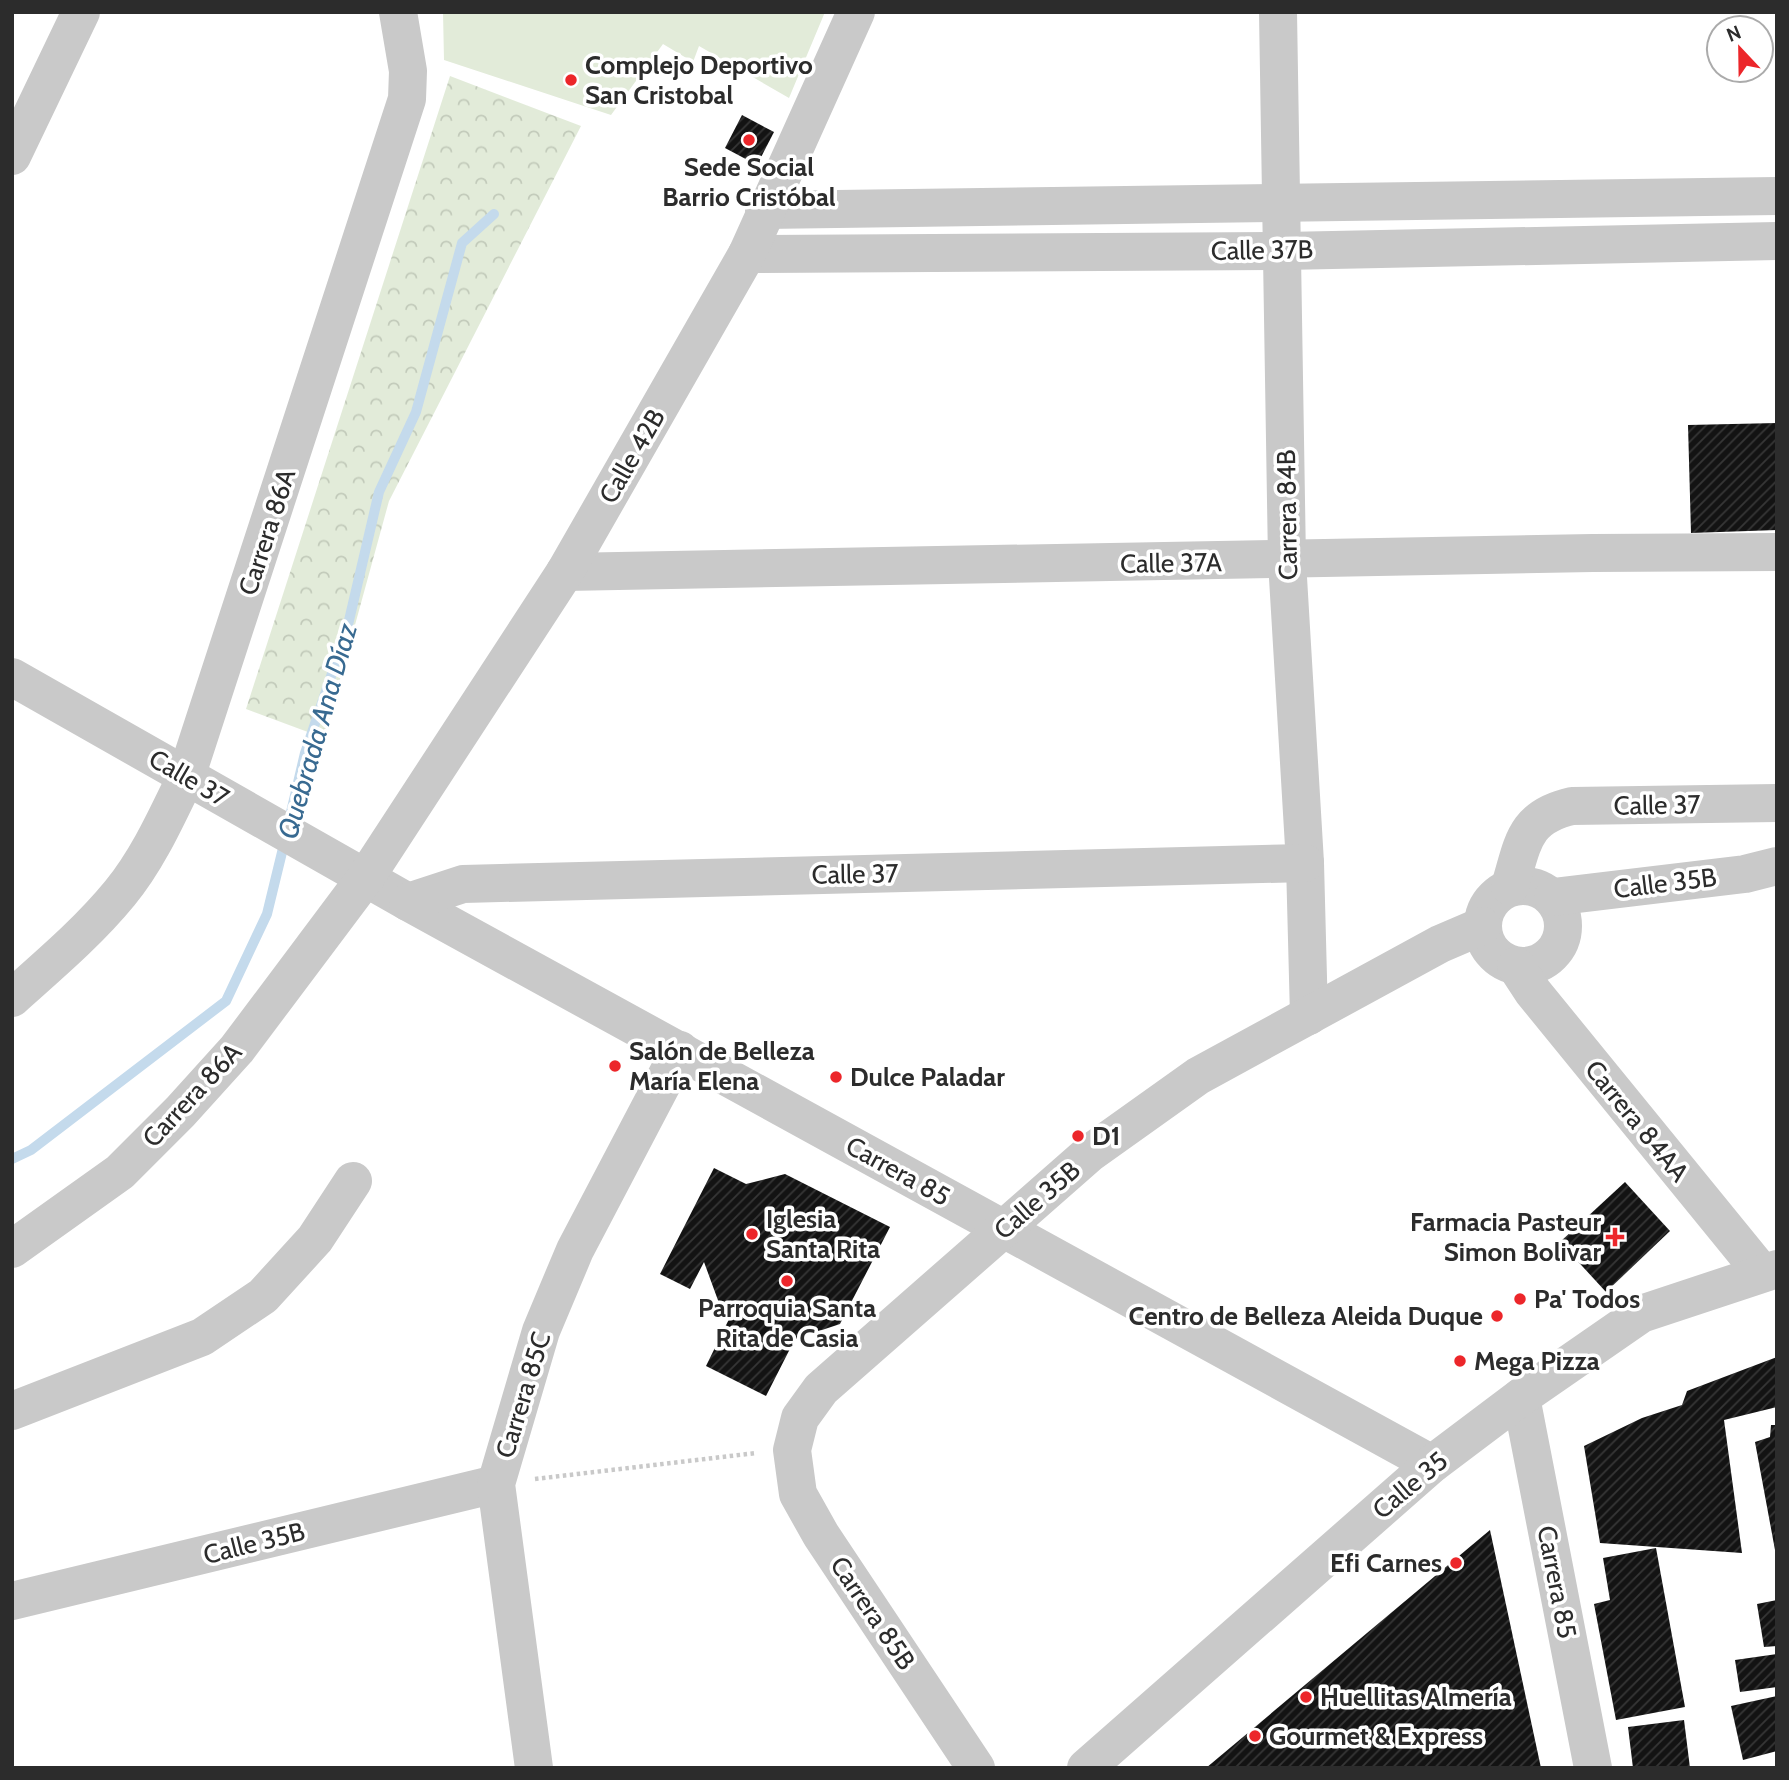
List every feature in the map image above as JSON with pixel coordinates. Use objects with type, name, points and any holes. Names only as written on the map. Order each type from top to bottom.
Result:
[{"type":"street","points":[[12,156],[81,12]]},
{"type":"street","name":"Calle 42B","points":[[351,869],[565,572],[747,254],[764,210],[856,12]]},
{"type":"street","name":"Carrera 84B","points":[[1278,12],[1287,561],[1305,863],[1309,1016]]},
{"type":"street","name":"Carrera 86A","points":[[12,998],[84,935],[122,891],[155,839],[186,777],[407,99],[408,71],[391,16]]},
{"type":"street","name":"Calle 37B","points":[[764,210],[1777,196]]},
{"type":"street","name":"Calle 37B","points":[[747,254],[1284,251],[1777,241]]},
{"type":"street","name":"Calle 37A","points":[[565,572],[1777,552]]},
{"type":"street","name":"Calle 37","points":[[12,677],[351,869]]},
{"type":"street","name":"Calle 37","points":[[1510,886],[1527,832],[1539,818],[1552,810],[1572,806],[1777,803]]},
{"type":"street","name":"Calle 37","points":[[408,902],[464,884],[1305,863]]},
{"type":"street","name":"Calle 35B","points":[[1553,897],[1745,874],[1777,866]]},
{"type":"street","name":"Carrera 86A","points":[[12,1249],[120,1172],[180,1112],[237,1049],[351,869]]},
{"type":"street","name":"Carrera 85","points":[[351,869],[1432,1464]]},
{"type":"street","points":[[1533,885],[1553,897],[1564,915],[1563,937],[1555,953],[1537,964],[1516,966],[1499,958],[1487,944],[1482,926],[1490,902],[1510,886],[1533,885]]},
{"type":"street","name":"Calle 35B","points":[[792,1450],[800,1418],[821,1389],[1090,1153],[1198,1076],[1440,944],[1482,926]]},
{"type":"street","name":"Carrera 84AA","points":[[1516,966],[1533,992],[1769,1271]]},
{"type":"street","name":"Carrera 85C","points":[[534,1768],[496,1484],[541,1331],[570,1261],[680,1050]]},
{"type":"street","points":[[12,1411],[202,1336],[263,1296],[315,1239],[353,1181]]},
{"type":"street","name":"Calle 35","points":[[1086,1768],[1432,1464],[1521,1396],[1641,1314],[1769,1271]]},
{"type":"street","name":"Carrera 85","points":[[1521,1396],[1593,1768]]},
{"type":"street","name":"Carrera 85B","points":[[792,1450],[798,1494],[821,1535],[976,1768]]},
{"type":"street","name":"Calle 35B","points":[[12,1601],[496,1484]]},
{"type":"path","points":[[496,1484],[698,1458],[792,1450]]},
{"type":"green space","name":"Complejo Deportivo San Cristobal","points":[[443,12],[825,12],[789,98],[699,46],[693,62],[663,44],[611,115],[444,60]]},
{"type":"green space","points":[[450,76],[581,126],[389,501],[324,738],[246,709]]},
{"type":"building","name":"Sede Social Barrio Cristóbal","points":[[742,115],[774,132],[757,165],[725,148]]},
{"type":"building","points":[[1777,423],[1777,530],[1691,533],[1688,425]]},
{"type":"building","name":"Parroquia Santa Rita de Casia","points":[[714,1168],[746,1184],[785,1174],[890,1227],[840,1324],[795,1339],[766,1396],[706,1366],[733,1311],[719,1303],[704,1262],[690,1289],[660,1274]]},
{"type":"building","name":"Farmacia Pasteur Simon Bolivar","points":[[1625,1182],[1670,1231],[1606,1292],[1560,1242]]},
{"type":"building","points":[[1777,1357],[1777,1407],[1724,1420],[1742,1553],[1600,1543],[1584,1446],[1642,1418],[1682,1405],[1687,1391]]},
{"type":"building","points":[[1771,1425],[1777,1425],[1775,1550],[1755,1442],[1770,1437]]},
{"type":"building","points":[[1490,1530],[1541,1768],[1206,1768]]},
{"type":"building","points":[[1656,1548],[1685,1707],[1616,1720],[1594,1604],[1610,1600],[1603,1558]]},
{"type":"building","points":[[1777,1600],[1777,1646],[1764,1647],[1757,1604]]},
{"type":"building","points":[[1777,1654],[1777,1687],[1740,1692],[1735,1660]]},
{"type":"building","points":[[1777,1696],[1777,1751],[1743,1760],[1731,1706]]},
{"type":"building","points":[[1684,1720],[1690,1768],[1633,1768],[1628,1727]]},
{"type":"waterway","name":"Quebrada Ana Díaz","points":[[288,825],[305,753],[347,629],[379,492],[416,412],[462,243],[494,214]]},
{"type":"waterway","name":"Quebrada Ana Díaz","points":[[12,1159],[31,1150],[226,1001],[267,914],[285,840]]},
{"type":"place","name":"Complejo Deportivo San Cristobal","points":[[571,80]]},
{"type":"place","name":"Sede Social Barrio Cristóbal","points":[[749,140]]},
{"type":"place","name":"Salón de Belleza María Elena","points":[[615,1066]]},
{"type":"place","name":"Dulce Paladar","points":[[836,1077]]},
{"type":"place","name":"D1","points":[[1078,1136]]},
{"type":"place","name":"Iglesia Santa Rita","points":[[752,1234]]},
{"type":"place","name":"Farmacia Pasteur Simon Bolivar","points":[[1615,1237]]},
{"type":"place","name":"Parroquia Santa Rita de Casia","points":[[787,1281]]},
{"type":"place","name":"Pa' Todos","points":[[1520,1299]]},
{"type":"place","name":"Centro de Belleza Aleida Duque","points":[[1497,1316]]},
{"type":"place","name":"Mega Pizza","points":[[1460,1361]]},
{"type":"place","name":"Efi Carnes","points":[[1456,1563]]},
{"type":"place","name":"Huellitas Almería","points":[[1306,1697]]},
{"type":"place","name":"Gourmet & Express","points":[[1255,1736]]}]
